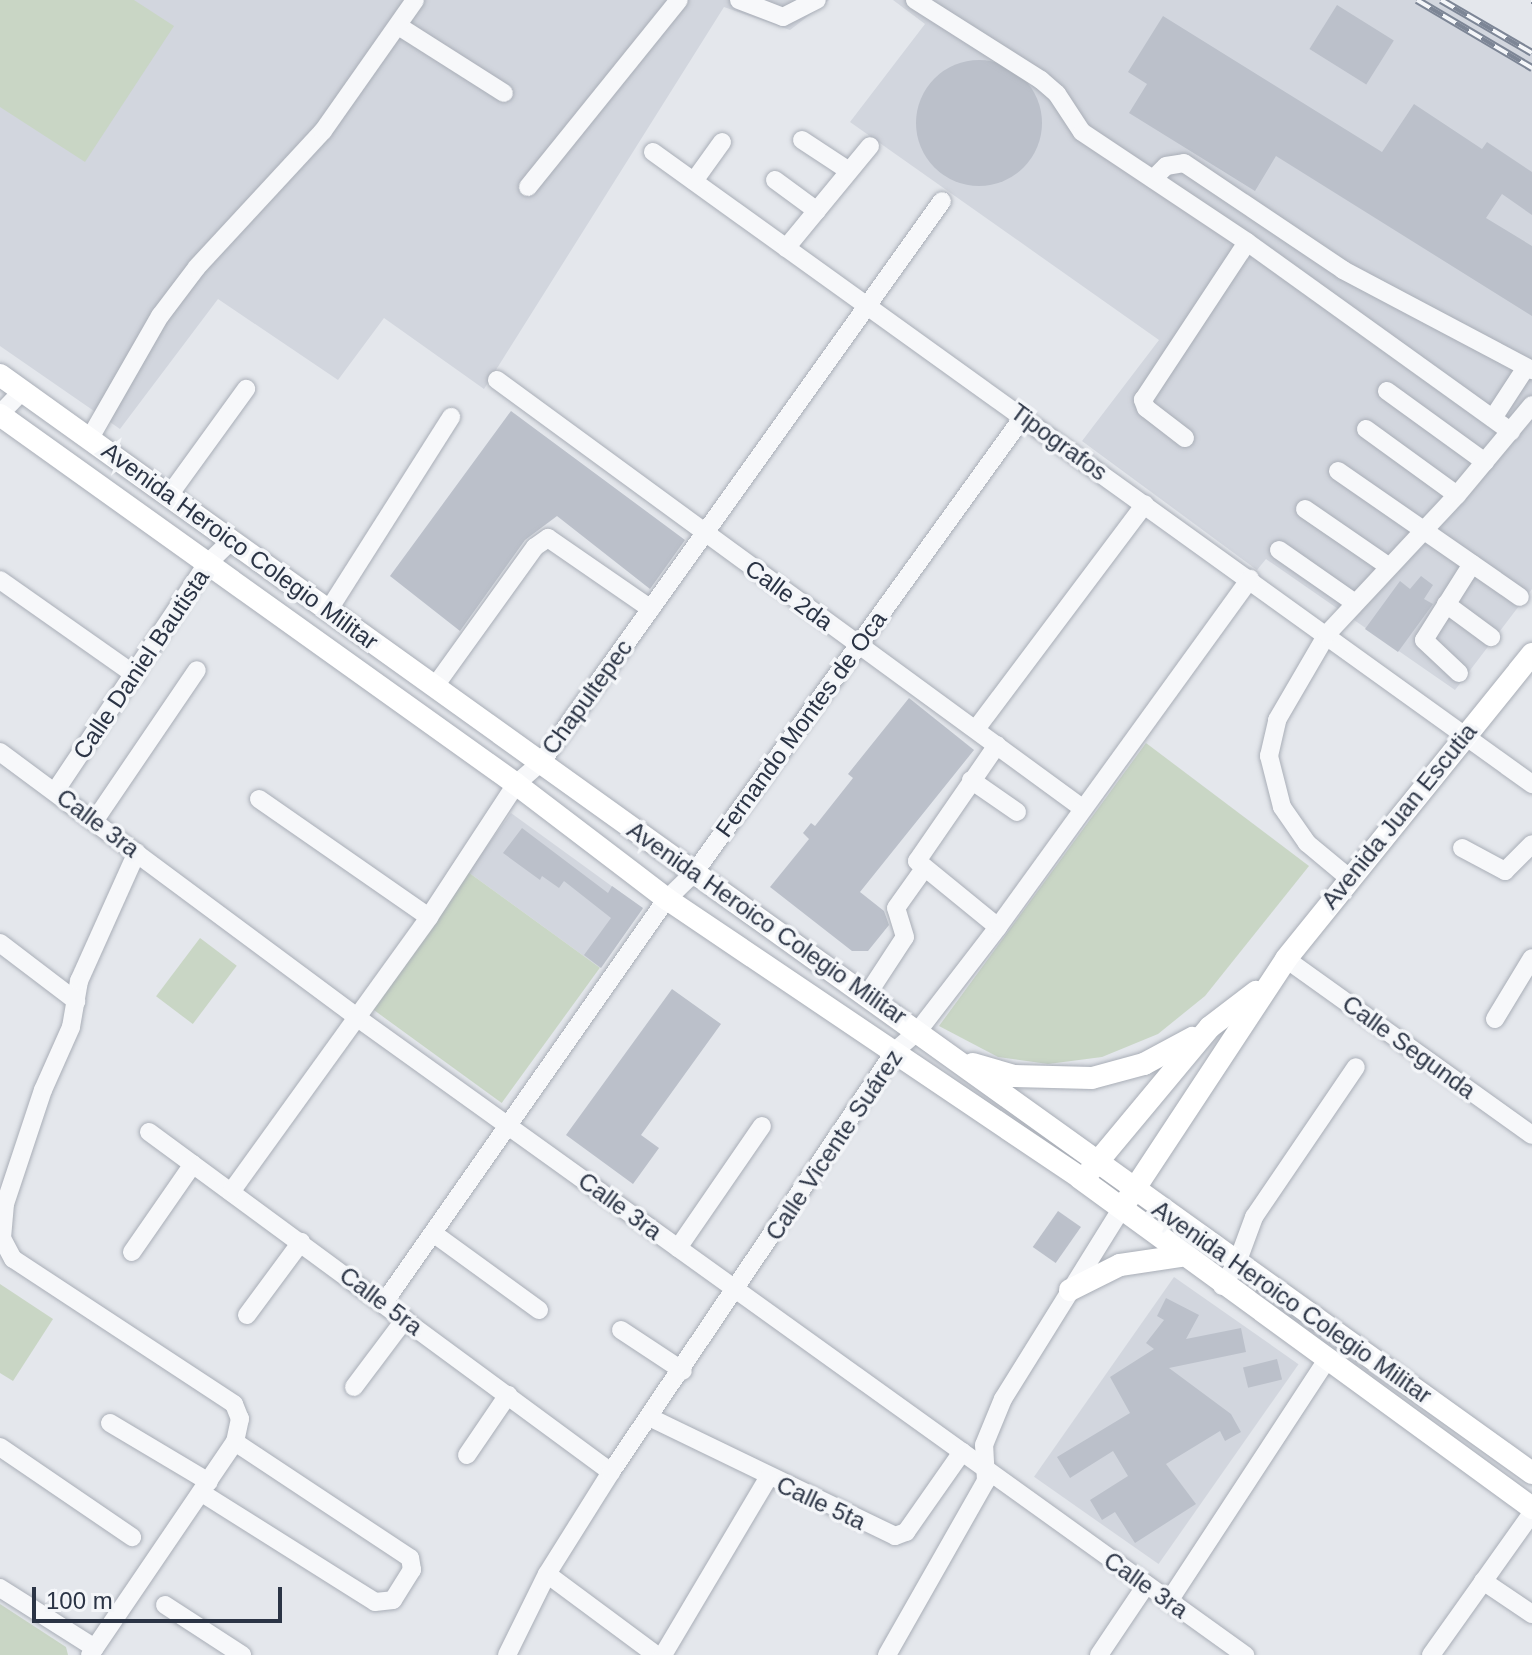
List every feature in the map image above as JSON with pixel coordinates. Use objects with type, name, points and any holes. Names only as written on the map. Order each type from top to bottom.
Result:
[{"type":"main road","name":"Avenida Heroico Colegio Militar","points":[[0,375],[1532,1473]]},
{"type":"main road","name":"Avenida Heroico Colegio Militar","points":[[0,415],[516,784],[667,899],[1080,1178],[1181,1256],[1328,1358],[1532,1511]]},
{"type":"main road","name":"Avenida Juan Escutia","points":[[1120,1211],[1286,959],[1464,734],[1532,654]]},
{"type":"main road","name":"Avenida Juan Escutia","points":[[1080,1178],[1100,1162],[1210,1027],[1270,982]]},
{"type":"main road","points":[[958,1060],[1014,1076],[1092,1078],[1144,1064],[1210,1027]]},
{"type":"main road","points":[[1070,1290],[1120,1265],[1181,1256]]},
{"type":"street","points":[[528,187],[679,0]]},
{"type":"street","points":[[739,0],[783,17],[817,0]]},
{"type":"street","points":[[915,0],[1041,80],[1057,94],[1082,132],[1247,242],[1511,432]]},
{"type":"street","points":[[90,438],[160,316],[197,267],[323,131],[417,2]]},
{"type":"street","points":[[400,27],[504,93]]},
{"type":"street","points":[[802,140],[849,171]]},
{"type":"street","points":[[694,181],[722,142]]},
{"type":"street","points":[[786,248],[870,146]]},
{"type":"street","name":"Tipografos","points":[[653,152],[1532,784]]},
{"type":"street","points":[[1153,179],[1166,166],[1184,163],[1343,270],[1529,370],[1493,418]]},
{"type":"street","points":[[775,180],[817,211]]},
{"type":"street","name":"Chapultepec","points":[[231,1192],[429,917],[516,784],[542,761],[870,307],[942,201]]},
{"type":"street","points":[[1185,438],[1146,408],[1143,400],[1247,242]]},
{"type":"street","name":"Calle 2da","points":[[497,380],[1082,808]]},
{"type":"street","points":[[170,494],[246,389]]},
{"type":"street","points":[[0,415],[22,391]]},
{"type":"street","points":[[1387,391],[1485,462]]},
{"type":"street","points":[[1349,878],[1307,843],[1282,807],[1269,756],[1277,720],[1327,634],[1457,495],[1532,405]]},
{"type":"street","points":[[328,611],[451,417]]},
{"type":"street","name":"Fernando Montes de Oca","points":[[383,1304],[667,899],[694,873],[1023,417]]},
{"type":"street","points":[[1366,429],[1457,495]]},
{"type":"street","points":[[1338,471],[1520,597]]},
{"type":"street","points":[[976,729],[1145,504]]},
{"type":"street","points":[[1305,509],[1388,566]]},
{"type":"street","points":[[435,686],[535,547],[548,538],[651,609]]},
{"type":"street","name":"Calle Daniel Bautista","points":[[56,790],[207,564],[230,542]]},
{"type":"street","points":[[1279,550],[1355,603]]},
{"type":"street","points":[[1459,673],[1424,640],[1472,564]]},
{"type":"street","name":"Calle Vicente Suárez","points":[[507,1655],[547,1574],[611,1472],[683,1371],[895,1051],[918,1031],[998,927],[1250,579]]},
{"type":"street","points":[[0,580],[135,675]]},
{"type":"street","points":[[1446,604],[1491,637]]},
{"type":"street","points":[[95,820],[197,670]]},
{"type":"street","points":[[997,745],[919,856],[923,870],[998,927]]},
{"type":"street","name":"Calle 3ra","points":[[0,752],[56,790],[355,1016],[1245,1655]]},
{"type":"street","points":[[971,780],[1017,812]]},
{"type":"street","points":[[259,799],[429,917]]},
{"type":"street","points":[[1462,848],[1505,871],[1532,844]]},
{"type":"street","points":[[0,1588],[92,1652],[235,1442],[240,1419],[234,1404],[13,1259],[5,1248],[5,1204],[43,1090],[71,1027],[98,932],[137,852]]},
{"type":"street","points":[[867,995],[905,937],[896,908],[923,870]]},
{"type":"street","points":[[0,943],[76,1001]]},
{"type":"street","points":[[1495,1019],[1532,958]]},
{"type":"street","name":"Calle Segunda","points":[[1286,959],[1532,1135]]},
{"type":"street","points":[[1222,1286],[1237,1263],[1254,1217],[1356,1067]]},
{"type":"street","points":[[678,1248],[762,1126]]},
{"type":"street","name":"Calle 5ra","points":[[149,1132],[611,1472]]},
{"type":"street","points":[[132,1252],[193,1164]]},
{"type":"street","points":[[887,1655],[989,1472],[984,1455],[988,1431],[1021,1365],[1120,1211]]},
{"type":"street","points":[[433,1233],[539,1310]]},
{"type":"street","points":[[247,1315],[301,1242]]},
{"type":"street","points":[[354,1387],[405,1319]]},
{"type":"street","points":[[621,1330],[683,1371]]},
{"type":"street","points":[[1169,1601],[1328,1358]]},
{"type":"street","points":[[467,1455],[508,1395]]},
{"type":"street","name":"Calle 5ta","points":[[651,1418],[768,1478],[895,1536],[906,1532],[962,1452]]},
{"type":"street","points":[[110,1423],[375,1602],[393,1600],[412,1570],[410,1558],[235,1442]]},
{"type":"street","points":[[0,1447],[132,1537]]},
{"type":"street","points":[[663,1655],[768,1478]]},
{"type":"street","points":[[1431,1655],[1532,1511]]},
{"type":"street","points":[[547,1574],[656,1655]]},
{"type":"street","points":[[1483,1581],[1532,1614]]},
{"type":"street","points":[[1099,1655],[1146,1585]]},
{"type":"street","points":[[165,1605],[242,1655]]},
{"type":"shaded area","points":[[0,0],[829,0],[790,30],[724,7],[484,389],[384,318],[338,380],[218,299],[120,429],[0,346]]},
{"type":"shaded area","points":[[893,0],[1446,0],[1532,50],[1532,589],[1455,690],[1266,559],[1257,570],[1082,441],[1159,340],[850,122],[925,24]]},
{"type":"shaded area","points":[[511,813],[643,909],[600,968],[468,872]]},
{"type":"shaded area","points":[[1174,1277],[1299,1364],[1159,1564],[1034,1477]]},
{"type":"green space","points":[[0,0],[134,0],[174,26],[85,162],[0,107]]},
{"type":"green space","points":[[1146,743],[1309,866],[1205,996],[1158,1034],[1102,1057],[1048,1064],[998,1057],[939,1026]]},
{"type":"green space","points":[[468,872],[600,968],[502,1103],[370,1007]]},
{"type":"green space","points":[[200,938],[237,966],[193,1024],[156,996]]},
{"type":"green space","points":[[0,1284],[53,1319],[13,1381],[0,1373]]},
{"type":"green space","points":[[0,1604],[66,1647],[68,1655],[0,1655]]},
{"type":"building","points":[[1337,5],[1394,41],[1366,85],[1309,49]]},
{"type":"building","points":[[1163,16],[1382,152],[1414,104],[1482,149],[1487,142],[1532,172],[1532,215],[1502,194],[1486,218],[1532,246],[1532,316],[1276,156],[1255,191],[1129,113],[1147,84],[1128,72]]},
{"type":"building","points":[[979,60],[1003,65],[1024,78],[1037,99],[1042,123],[1037,147],[1024,168],[1003,181],[979,186],[955,181],[934,168],[921,147],[916,123],[921,99],[934,78],[955,65]]},
{"type":"building","points":[[511,411],[685,540],[650,589],[557,516],[525,540],[460,631],[390,576]]},
{"type":"building","points":[[1421,576],[1433,585],[1424,599],[1433,604],[1398,652],[1365,629],[1400,581],[1410,589]]},
{"type":"building","points":[[909,698],[974,750],[860,892],[884,911],[889,925],[868,951],[852,951],[770,887],[809,839],[803,833],[811,823],[815,826],[853,778],[848,774]]},
{"type":"building","points":[[522,828],[608,893],[612,886],[643,908],[601,968],[584,955],[611,918],[564,881],[559,888],[542,876],[540,880],[503,853]]},
{"type":"building","points":[[672,989],[721,1024],[641,1135],[659,1148],[633,1184],[566,1135]]},
{"type":"building","points":[[1058,1211],[1081,1227],[1056,1263],[1033,1247]]},
{"type":"building","points":[[1166,1298],[1199,1315],[1186,1339],[1241,1328],[1246,1352],[1169,1368],[1231,1414],[1241,1432],[1225,1441],[1220,1431],[1166,1464],[1196,1504],[1135,1543],[1115,1512],[1102,1520],[1090,1500],[1128,1476],[1113,1451],[1070,1478],[1057,1457],[1130,1413],[1110,1377],[1154,1349],[1146,1343],[1164,1320],[1157,1316]]},
{"type":"building","points":[[1277,1359],[1282,1379],[1248,1388],[1243,1367]]},
{"type":"railway","points":[[1417,0],[1532,68]]},
{"type":"railway","points":[[1441,0],[1532,53]]}]
